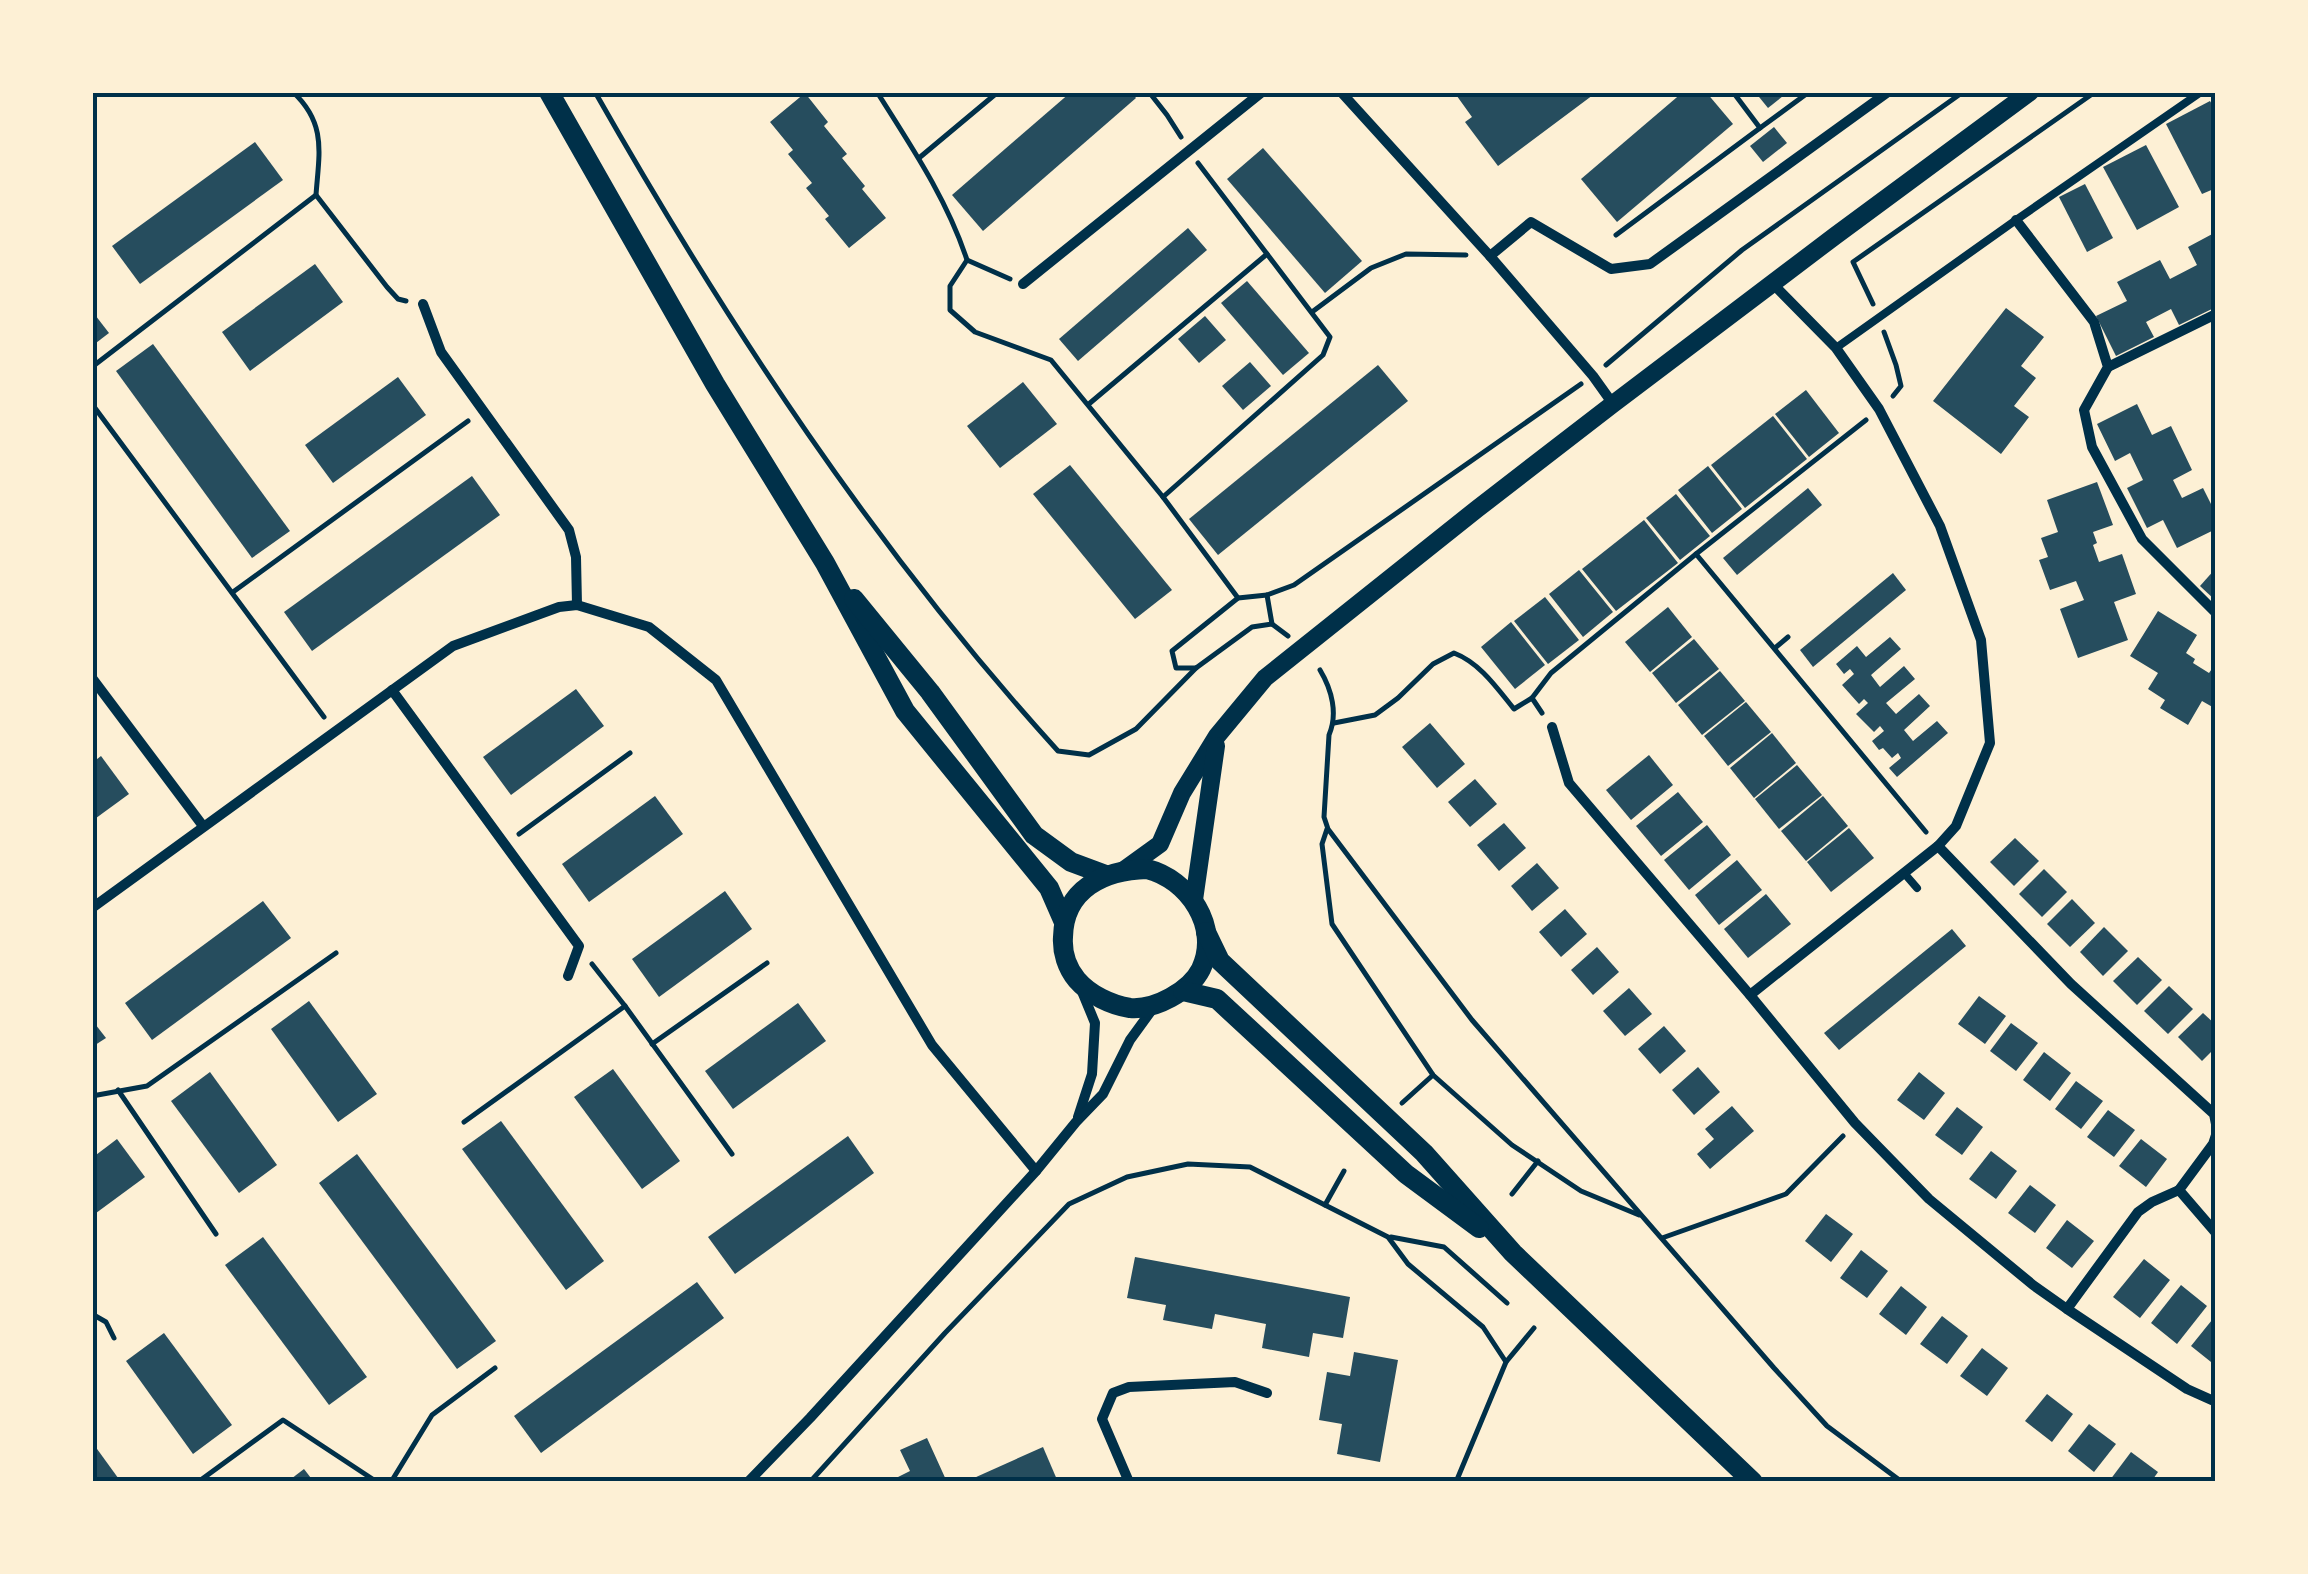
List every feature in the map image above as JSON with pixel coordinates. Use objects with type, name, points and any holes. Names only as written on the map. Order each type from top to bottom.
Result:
[{"type":"main road","points":[[549,92],[715,384],[825,563],[905,712],[1049,888],[1063,920],[1062,952],[1076,979],[1103,1000],[1133,1008],[1158,1002],[1183,991],[1199,973],[1205,957],[1206,932]]},
{"type":"main road","points":[[825,563],[930,692],[1034,835],[1071,862],[1115,872],[1147,869],[1165,874],[1194,900],[1220,961],[1424,1153],[1513,1253],[1753,1482]]},
{"type":"main road","points":[[1063,920],[1090,884],[1115,872]]},
{"type":"main road","points":[[1183,991],[1217,1000],[1406,1174],[1513,1253]]},
{"type":"street","points":[[1023,284],[1262,92]]},
{"type":"street","points":[[1341,92],[1490,256],[1613,404]]},
{"type":"street","points":[[1490,256],[1531,222],[1612,269],[1650,264],[1888,92]]},
{"type":"street","points":[[1115,872],[1160,844],[1182,793],[1218,736],[1266,678],[1613,404],[2030,92]]},
{"type":"street","points":[[2016,220],[2094,322],[2108,367]]},
{"type":"street","points":[[1750,995],[1938,846],[1956,826],[1990,743],[1980,640],[1940,526],[1880,409],[1836,348],[1772,283]]},
{"type":"street","points":[[423,304],[441,352],[569,530],[576,557],[577,605]]},
{"type":"street","points":[[2216,314],[2108,367],[2084,410],[2092,448],[2142,539],[2216,613]]},
{"type":"street","points":[[92,908],[453,646],[559,606],[577,605],[649,627],[716,680],[932,1046],[1036,1171]]},
{"type":"street","points":[[92,678],[203,826]]},
{"type":"street","points":[[392,690],[579,946],[568,976]]},
{"type":"street","points":[[1552,727],[1569,782],[1855,1123],[1929,1199],[2033,1285],[2187,1389],[2216,1402]]},
{"type":"street","points":[[1194,900],[1218,736]]},
{"type":"street","points":[[1938,846],[2071,984],[2214,1114],[2216,1124]]},
{"type":"street","points":[[1076,979],[1095,1022],[1092,1074],[1076,1122]]},
{"type":"street","points":[[748,1482],[1103,1094],[1130,1040],[1158,1002]]},
{"type":"street","points":[[2067,1308],[2138,1212],[2179,1190],[2216,1135]]},
{"type":"street","points":[[2179,1190],[2216,1233]]},
{"type":"street","points":[[1129,1482],[1102,1419],[1113,1394],[1128,1387],[1236,1382],[1267,1393]]},
{"type":"lane","points":[[1836,348],[2201,92]]},
{"type":"lane","points":[[1904,872],[1917,888]]},
{"type":"path","points":[[293,92],[308,107],[320,137],[316,195],[398,299],[423,304]]},
{"type":"path","points":[[595,92],[760,366],[934,605],[1058,751],[1089,755],[1136,729],[1196,668],[1252,627],[1272,624]]},
{"type":"path","points":[[877,92],[919,158],[958,232],[966,260],[950,286],[950,310],[975,332],[1051,360],[1163,497],[1238,598]]},
{"type":"path","points":[[919,158],[998,92]]},
{"type":"path","points":[[1149,92],[1330,336],[1323,356],[1163,497]]},
{"type":"path","points":[[1733,92],[1760,128]]},
{"type":"path","points":[[1616,235],[1809,92]]},
{"type":"path","points":[[1196,668],[1176,668],[1172,652],[1238,598],[1267,595],[1294,585],[1593,376],[1742,250],[1963,92]]},
{"type":"path","points":[[1334,723],[1376,714],[1434,664],[1454,653],[1486,674],[1514,708],[1532,698],[1551,673],[1894,396],[1901,386],[1896,365],[1853,262],[2095,92]]},
{"type":"path","points":[[92,367],[316,195]]},
{"type":"path","points":[[1088,404],[1268,254]]},
{"type":"path","points":[[1312,312],[1371,268],[1406,254],[1490,256]]},
{"type":"path","points":[[966,260],[1023,284]]},
{"type":"path","points":[[92,404],[334,731]]},
{"type":"path","points":[[233,592],[483,410]]},
{"type":"path","points":[[1696,554],[1938,846]]},
{"type":"path","points":[[1267,595],[1272,624],[1291,638]]},
{"type":"path","points":[[1774,648],[1788,637]]},
{"type":"path","points":[[1320,670],[1328,683],[1334,723],[1328,735],[1324,817],[1328,829],[1472,1020],[1774,1368],[1826,1426],[1902,1482]]},
{"type":"path","points":[[1532,698],[1552,727]]},
{"type":"path","points":[[504,844],[630,753]]},
{"type":"path","points":[[1328,829],[1322,844],[1332,924],[1433,1074],[1512,1145],[1581,1190],[1642,1216]]},
{"type":"path","points":[[579,946],[732,1154]]},
{"type":"path","points":[[92,1096],[147,1086],[336,953]]},
{"type":"path","points":[[652,1044],[766,963]]},
{"type":"path","points":[[464,1122],[625,1006]]},
{"type":"path","points":[[1400,1105],[1433,1074]]},
{"type":"path","points":[[118,1090],[216,1234]]},
{"type":"path","points":[[1662,1238],[1786,1194],[1855,1123]]},
{"type":"path","points":[[1512,1194],[1538,1161]]},
{"type":"path","points":[[810,1482],[1069,1204],[1127,1176],[1188,1164],[1250,1167],[1388,1237],[1444,1247],[1507,1303]]},
{"type":"path","points":[[1325,1204],[1344,1171]]},
{"type":"path","points":[[1388,1237],[1408,1264],[1483,1327],[1506,1362]]},
{"type":"path","points":[[92,1314],[106,1322],[114,1338]]},
{"type":"path","points":[[1456,1482],[1506,1362],[1534,1328]]},
{"type":"path","points":[[391,1482],[432,1414],[496,1368]]},
{"type":"path","points":[[198,1482],[283,1420],[377,1482]]},
{"type":"building","points":[[1071,92],[1131,92],[1136,98],[983,231],[952,195]]},
{"type":"building","points":[[1454,92],[1597,92],[1498,166],[1465,122],[1472,117]]},
{"type":"building","points":[[1683,92],[1706,92],[1733,124],[1617,222],[1581,179]]},
{"type":"building","points":[[1755,92],[1788,92],[1768,108]]},
{"type":"building","points":[[805,93],[828,122],[824,126],[847,154],[842,158],[865,186],[862,189],[886,218],[849,248],[825,219],[829,216],[806,188],[812,183],[788,154],[793,150],[770,122]]},
{"type":"building","points":[[2210,101],[2216,111],[2216,188],[2202,194],[2166,124]]},
{"type":"building","points":[[1774,127],[1787,143],[1763,162],[1750,146]]},
{"type":"building","points":[[255,142],[283,180],[140,284],[112,246]]},
{"type":"building","points":[[2146,145],[2179,207],[2137,230],[2103,167]]},
{"type":"building","points":[[1263,148],[1362,261],[1325,293],[1227,179]]},
{"type":"building","points":[[2085,184],[2113,238],[2087,252],[2059,197]]},
{"type":"building","points":[[1188,228],[1207,250],[1078,361],[1059,339]]},
{"type":"building","points":[[2216,232],[2216,307],[2179,325],[2171,309],[2146,322],[2154,337],[2116,356],[2096,316],[2127,301],[2117,282],[2160,260],[2170,279],[2197,265],[2188,247]]},
{"type":"building","points":[[315,264],[343,302],[250,371],[222,332]]},
{"type":"building","points":[[1247,281],[1309,353],[1283,375],[1221,303]]},
{"type":"building","points":[[2006,308],[2044,337],[2021,366],[2036,378],[2014,406],[2029,417],[2001,454],[1933,401]]},
{"type":"building","points":[[92,311],[109,333],[92,346]]},
{"type":"building","points":[[1205,316],[1226,340],[1199,363],[1178,339]]},
{"type":"building","points":[[153,344],[290,531],[252,558],[116,371]]},
{"type":"building","points":[[1250,362],[1271,386],[1243,410],[1222,386]]},
{"type":"building","points":[[1378,365],[1408,401],[1218,555],[1189,519]]},
{"type":"building","points":[[398,377],[426,415],[333,483],[305,445]]},
{"type":"building","points":[[1023,382],[1057,424],[1000,468],[967,426]]},
{"type":"building","points":[[1806,390],[1839,433],[1809,457],[1775,414]]},
{"type":"building","points":[[2137,404],[2152,435],[2171,426],[2192,470],[2173,480],[2182,498],[2203,488],[2216,514],[2216,529],[2177,548],[2163,520],[2147,528],[2127,488],[2143,480],[2130,453],[2115,461],[2097,424]]},
{"type":"building","points":[[1773,416],[1807,459],[1745,508],[1711,465]]},
{"type":"building","points":[[1070,465],[1172,590],[1135,619],[1033,494]]},
{"type":"building","points":[[1708,466],[1742,509],[1712,533],[1678,490]]},
{"type":"building","points":[[472,476],[500,515],[312,651],[284,612]]},
{"type":"building","points":[[2097,482],[2113,525],[2093,532],[2097,543],[2093,545],[2099,562],[2122,554],[2136,594],[2114,602],[2128,640],[2078,658],[2060,609],[2084,600],[2076,581],[2050,590],[2039,560],[2048,557],[2041,538],[2058,532],[2047,500]]},
{"type":"building","points":[[1808,488],[1822,505],[1737,575],[1723,558]]},
{"type":"building","points":[[1676,494],[1710,536],[1680,560],[1646,518]]},
{"type":"building","points":[[1644,520],[1678,563],[1616,611],[1582,569]]},
{"type":"building","points":[[2216,568],[2216,601],[2200,586]]},
{"type":"building","points":[[1579,570],[1613,612],[1583,637],[1549,594]]},
{"type":"building","points":[[1893,573],[1906,590],[1813,667],[1800,650]]},
{"type":"building","points":[[1545,597],[1579,640],[1548,664],[1514,621]]},
{"type":"building","points":[[1668,607],[1692,637],[1650,672],[1625,642]]},
{"type":"building","points":[[2158,611],[2197,635],[2186,653],[2195,659],[2193,663],[2209,673],[2216,663],[2216,709],[2202,701],[2188,725],[2160,708],[2165,700],[2148,689],[2158,673],[2130,656]]},
{"type":"building","points":[[1511,622],[1545,665],[1515,689],[1481,647]]},
{"type":"building","points":[[1890,637],[1901,649],[1871,675],[1880,687],[1904,666],[1915,679],[1886,703],[1896,714],[1919,694],[1930,706],[1904,730],[1913,741],[1937,721],[1948,733],[1897,777],[1889,768],[1901,758],[1898,753],[1892,758],[1872,741],[1884,731],[1880,726],[1874,732],[1856,714],[1868,703],[1864,699],[1859,704],[1842,685],[1854,674],[1850,669],[1844,674],[1836,664],[1857,646],[1866,657]]},
{"type":"building","points":[[1694,639],[1719,669],[1676,703],[1652,673]]},
{"type":"building","points":[[1720,671],[1745,701],[1702,735],[1678,705]]},
{"type":"building","points":[[576,689],[604,726],[511,795],[483,757]]},
{"type":"building","points":[[1746,702],[1771,732],[1728,766],[1704,736]]},
{"type":"building","points":[[1430,723],[1465,764],[1437,788],[1402,747]]},
{"type":"building","points":[[1772,733],[1796,763],[1754,798],[1730,768]]},
{"type":"building","points":[[1649,755],[1673,785],[1631,820],[1606,790]]},
{"type":"building","points":[[101,756],[129,794],[92,821],[92,763]]},
{"type":"building","points":[[1797,765],[1822,795],[1779,829],[1755,799]]},
{"type":"building","points":[[1475,779],[1497,804],[1470,827],[1448,802]]},
{"type":"building","points":[[1678,792],[1703,822],[1661,856],[1636,826]]},
{"type":"building","points":[[655,796],[683,834],[589,902],[562,864]]},
{"type":"building","points":[[1823,796],[1848,826],[1806,861],[1781,831]]},
{"type":"building","points":[[1504,823],[1526,848],[1499,871],[1477,845]]},
{"type":"building","points":[[1707,825],[1731,855],[1689,890],[1664,860]]},
{"type":"building","points":[[1849,828],[1874,858],[1831,892],[1807,862]]},
{"type":"building","points":[[2015,838],[2039,861],[2014,886],[1990,862]]},
{"type":"building","points":[[1737,860],[1762,890],[1719,925],[1695,895]]},
{"type":"building","points":[[1537,863],[1559,888],[1532,911],[1511,886]]},
{"type":"building","points":[[2044,869],[2067,892],[2042,917],[2019,894]]},
{"type":"building","points":[[725,891],[752,929],[659,997],[632,959]]},
{"type":"building","points":[[1766,894],[1791,924],[1748,958],[1724,929]]},
{"type":"building","points":[[2072,899],[2095,923],[2070,947],[2047,924]]},
{"type":"building","points":[[263,901],[291,938],[152,1040],[125,1003]]},
{"type":"building","points":[[1565,909],[1587,934],[1561,957],[1539,932]]},
{"type":"building","points":[[2104,927],[2128,951],[2103,976],[2080,952]]},
{"type":"building","points":[[1952,929],[1966,946],[1839,1050],[1824,1033]]},
{"type":"building","points":[[1597,947],[1619,972],[1593,995],[1571,970]]},
{"type":"building","points":[[2138,957],[2162,980],[2137,1005],[2113,981]]},
{"type":"building","points":[[2169,986],[2193,1009],[2168,1034],[2144,1011]]},
{"type":"building","points":[[1629,988],[1652,1014],[1625,1036],[1603,1011]]},
{"type":"building","points":[[1979,996],[2006,1016],[1985,1044],[1958,1024]]},
{"type":"building","points":[[309,1001],[377,1094],[338,1122],[271,1029]]},
{"type":"building","points":[[798,1003],[826,1041],[733,1109],[705,1071]]},
{"type":"building","points":[[2203,1013],[2216,1025],[2216,1047],[2202,1061],[2178,1037]]},
{"type":"building","points":[[92,1020],[106,1038],[92,1047]]},
{"type":"building","points":[[2011,1023],[2038,1043],[2016,1071],[1990,1051]]},
{"type":"building","points":[[1664,1026],[1686,1051],[1660,1074],[1638,1049]]},
{"type":"building","points":[[2044,1052],[2071,1073],[2050,1101],[2023,1080]]},
{"type":"building","points":[[1698,1067],[1720,1092],[1694,1115],[1672,1090]]},
{"type":"building","points":[[613,1069],[680,1161],[642,1189],[574,1097]]},
{"type":"building","points":[[210,1072],[277,1165],[239,1193],[171,1101]]},
{"type":"building","points":[[1919,1072],[1945,1093],[1924,1120],[1897,1100]]},
{"type":"building","points":[[2076,1081],[2103,1101],[2081,1129],[2055,1109]]},
{"type":"building","points":[[1732,1106],[1754,1131],[1710,1169],[1697,1154],[1714,1139],[1705,1129]]},
{"type":"building","points":[[1957,1107],[1983,1127],[1962,1155],[1935,1135]]},
{"type":"building","points":[[2108,1110],[2135,1130],[2114,1157],[2087,1137]]},
{"type":"building","points":[[501,1121],[604,1261],[566,1290],[462,1149]]},
{"type":"building","points":[[848,1136],[874,1173],[735,1274],[708,1237]]},
{"type":"building","points":[[117,1139],[145,1177],[92,1216],[92,1158]]},
{"type":"building","points":[[2141,1139],[2167,1159],[2146,1187],[2119,1166]]},
{"type":"building","points":[[1991,1151],[2017,1171],[1996,1199],[1969,1179]]},
{"type":"building","points":[[357,1154],[496,1341],[457,1369],[319,1183]]},
{"type":"building","points":[[2030,1185],[2056,1205],[2035,1233],[2008,1213]]},
{"type":"building","points":[[1826,1214],[1853,1234],[1831,1262],[1805,1241]]},
{"type":"building","points":[[2067,1220],[2094,1241],[2072,1268],[2046,1248]]},
{"type":"building","points":[[263,1237],[367,1377],[329,1405],[225,1265]]},
{"type":"building","points":[[1861,1250],[1888,1271],[1867,1298],[1840,1278]]},
{"type":"building","points":[[1135,1257],[1350,1297],[1343,1338],[1313,1333],[1309,1357],[1262,1348],[1266,1324],[1215,1314],[1212,1329],[1163,1320],[1166,1305],[1127,1298]]},
{"type":"building","points":[[2144,1259],[2170,1280],[2140,1318],[2113,1297]]},
{"type":"building","points":[[697,1282],[724,1318],[541,1453],[514,1416]]},
{"type":"building","points":[[2181,1285],[2207,1306],[2177,1344],[2151,1323]]},
{"type":"building","points":[[1901,1286],[1927,1307],[1906,1335],[1879,1314]]},
{"type":"building","points":[[2216,1315],[2216,1366],[2191,1346]]},
{"type":"building","points":[[1942,1316],[1968,1336],[1947,1364],[1920,1344]]},
{"type":"building","points":[[164,1333],[232,1425],[193,1454],[126,1361]]},
{"type":"building","points":[[1982,1348],[2008,1368],[1987,1396],[1960,1376]]},
{"type":"building","points":[[1354,1352],[1398,1360],[1380,1462],[1337,1454],[1342,1424],[1319,1420],[1327,1372],[1350,1376]]},
{"type":"building","points":[[2047,1394],[2073,1414],[2052,1442],[2025,1421]]},
{"type":"building","points":[[2089,1424],[2116,1444],[2094,1472],[2068,1451]]},
{"type":"building","points":[[927,1438],[947,1482],[888,1482],[910,1471],[900,1450]]},
{"type":"building","points":[[92,1442],[121,1482],[92,1482]]},
{"type":"building","points":[[1043,1447],[1058,1482],[965,1482]]},
{"type":"building","points":[[2131,1452],[2158,1472],[2151,1482],[2110,1480]]},
{"type":"building","points":[[304,1469],[314,1482],[287,1482]]}]
